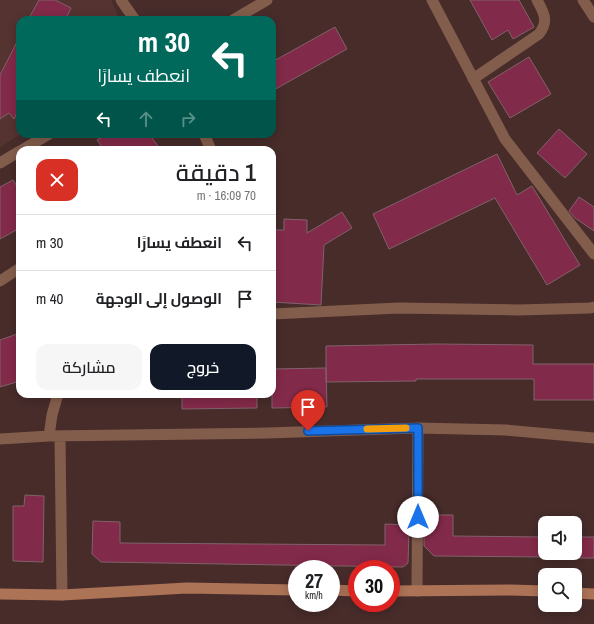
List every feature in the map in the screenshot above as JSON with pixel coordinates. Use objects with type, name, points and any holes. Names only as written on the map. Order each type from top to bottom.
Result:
[{"type":"main road","points":[[0,594],[62,596],[187,588],[288,590]]},
{"type":"main road","points":[[400,591],[538,591]]},
{"type":"main road","points":[[582,593],[594,594]]},
{"type":"street","points":[[121,0],[132,16]]},
{"type":"street","points":[[240,16],[267,0]]},
{"type":"street","points":[[432,0],[505,138],[594,254]]},
{"type":"street","points":[[473,79],[539,34],[545,23],[543,11],[537,0]]},
{"type":"street","points":[[583,0],[594,16]]},
{"type":"street","points":[[31,146],[43,138]]},
{"type":"street","points":[[0,164],[16,155]]},
{"type":"street","points":[[0,280],[16,270]]},
{"type":"street","points":[[276,314],[399,308],[519,310],[594,307]]},
{"type":"street","points":[[57,398],[52,415],[55,436],[62,596]]},
{"type":"street","points":[[417,591],[418,428]]},
{"type":"street","points":[[0,439],[55,436],[267,433],[418,428],[506,430],[594,438]]},
{"type":"shaded area","points":[[0,0],[111,0],[118,16],[16,16],[16,137],[0,147]]},
{"type":"building","points":[[39,0],[55,0],[71,8],[67,16],[30,16]]},
{"type":"building","points":[[470,0],[519,0],[534,27],[513,39],[508,30],[492,40]]},
{"type":"building","points":[[335,27],[347,49],[276,89],[276,60]]},
{"type":"building","points":[[16,44],[16,115],[14,119],[9,113],[0,119],[0,75]]},
{"type":"building","points":[[529,57],[551,94],[510,118],[488,82]]},
{"type":"building","points":[[559,129],[587,154],[565,178],[537,153]]},
{"type":"building","points":[[100,138],[152,138],[158,146],[101,146],[97,140]]},
{"type":"building","points":[[497,154],[517,195],[532,186],[580,265],[547,285],[495,198],[389,249],[373,214]]},
{"type":"building","points":[[13,180],[16,185],[16,230],[0,239],[0,187]]},
{"type":"building","points":[[579,197],[594,207],[594,231],[575,218],[569,211]]},
{"type":"building","points":[[342,212],[352,228],[324,245],[321,305],[276,302],[276,230],[284,230],[284,219],[307,220],[307,233]]},
{"type":"building","points":[[16,334],[16,382],[0,387],[0,340]]},
{"type":"building","points":[[437,344],[533,345],[533,364],[594,364],[594,400],[534,400],[534,379],[416,379],[416,381],[326,382],[326,346]]},
{"type":"building","points":[[326,368],[327,407],[272,408],[272,398],[276,398],[276,369]]},
{"type":"building","points":[[182,398],[257,398],[257,408],[182,409]]},
{"type":"building","points":[[25,495],[44,496],[43,562],[13,561],[13,506],[24,506]]},
{"type":"building","points":[[427,515],[453,515],[453,536],[538,537],[538,557],[434,556],[424,546],[424,526],[426,526]]},
{"type":"building","points":[[93,521],[120,522],[120,543],[385,545],[385,524],[410,525],[408,563],[403,567],[400,567],[400,560],[348,560],[348,566],[340,566],[340,560],[288,560],[288,565],[101,562],[92,554]]},
{"type":"building","points":[[582,537],[594,537],[594,558],[582,558]]},
{"type":"slow traffic","points":[[367,429],[406,428]]},
{"type":"route","points":[[308,431],[418,428],[418,517]]}]
